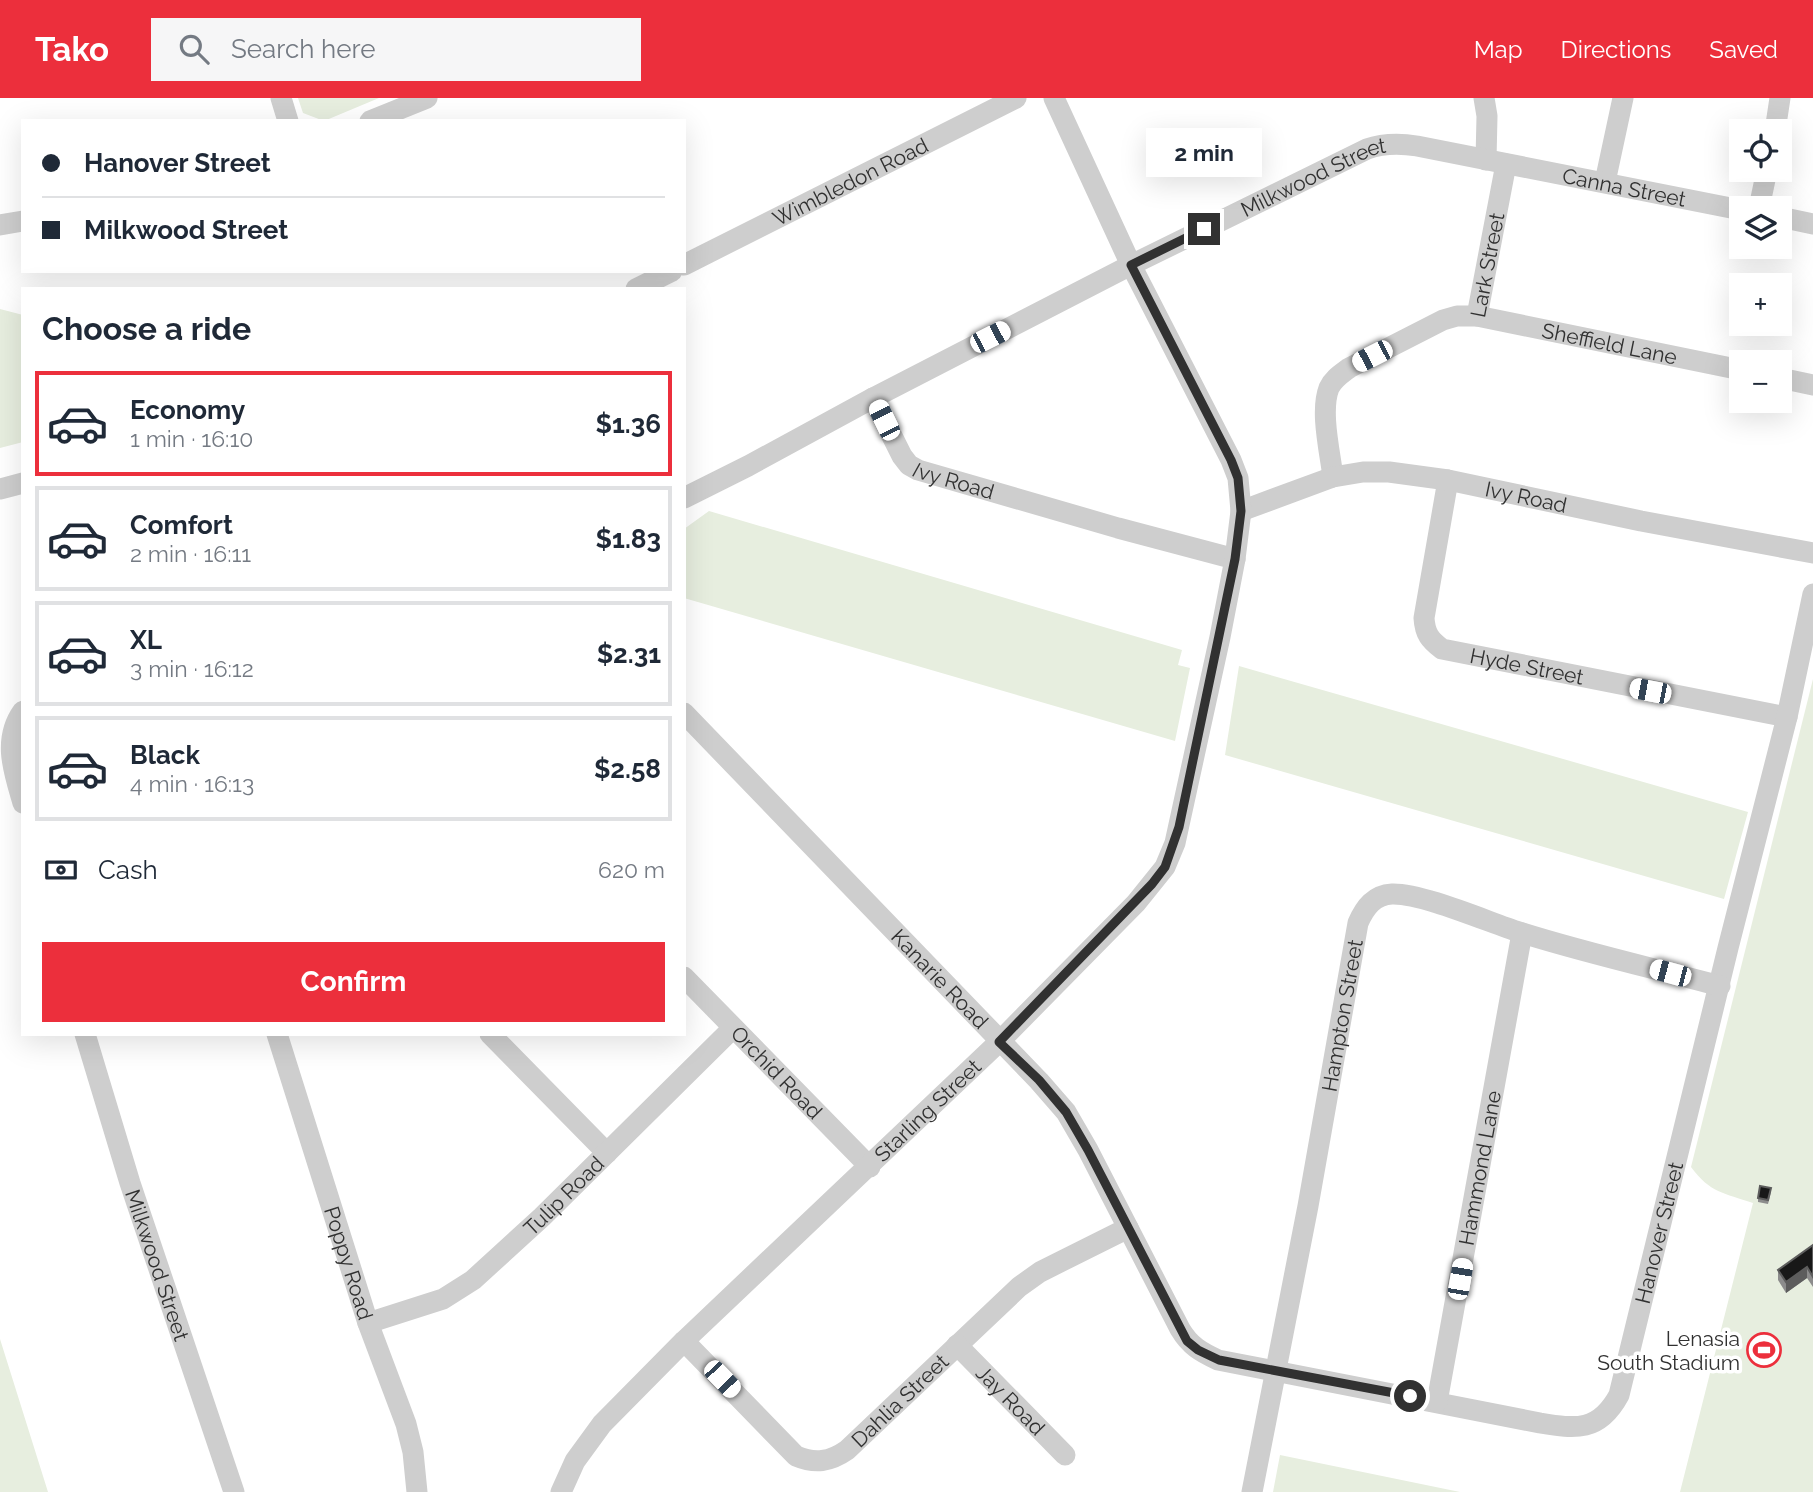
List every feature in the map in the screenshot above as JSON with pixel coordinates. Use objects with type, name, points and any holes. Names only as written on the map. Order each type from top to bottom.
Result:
[{"type":"street","points":[[281,98],[287,119]]},
{"type":"street","points":[[375,119],[427,98]]},
{"type":"street","name":"Wimbledon Road","points":[[686,264],[1016,98]]},
{"type":"street","name":"Starling Street","points":[[561,1492],[575,1461],[602,1423],[684,1341],[999,1042],[1136,902],[1165,867],[1175,843],[1235,559],[1241,511],[1238,478],[1131,265],[1054,98]]},
{"type":"street","name":"Lark Street","points":[[1333,477],[1326,412],[1330,386],[1339,375],[1443,320],[1457,316],[1477,316],[1496,162],[1484,98]]},
{"type":"street","points":[[1605,182],[1623,98]]},
{"type":"street","points":[[1777,119],[1780,98]]},
{"type":"street","name":"Milkwood Street","points":[[686,497],[1131,265],[1381,144],[1417,146],[1496,162]]},
{"type":"street","name":"Canna Street","points":[[1496,162],[1729,208]]},
{"type":"street","points":[[1792,220],[1813,224]]},
{"type":"street","points":[[0,225],[21,221]]},
{"type":"street","points":[[640,287],[668,273]]},
{"type":"street","name":"Sheffield Lane","points":[[1477,316],[1729,368]]},
{"type":"street","points":[[1792,381],[1813,385]]},
{"type":"street","name":"Ivy Road","points":[[873,398],[902,456],[909,465],[918,470],[1235,559]]},
{"type":"street","name":"Ivy Road","points":[[1241,511],[1333,477],[1363,472],[1389,472],[1448,480],[1641,521],[1813,553]]},
{"type":"street","name":"Hyde Street","points":[[1448,480],[1424,618],[1425,631],[1430,640],[1442,649],[1787,718]]},
{"type":"street","points":[[0,489],[21,484]]},
{"type":"street","points":[[1787,718],[1813,594]]},
{"type":"street","points":[[21,714],[12,729],[10,744],[21,796]]},
{"type":"street","name":"Kanarie Road","points":[[686,715],[999,1042],[1039,1080],[1066,1112],[1187,1341],[1198,1350],[1219,1360],[1275,1370]]},
{"type":"street","name":"Hanover Street","points":[[1275,1370],[1564,1427],[1582,1427],[1594,1423],[1612,1408],[1619,1395],[1787,718]]},
{"type":"street","name":"Hampton Street","points":[[1252,1492],[1308,1206],[1355,936],[1363,912],[1371,901],[1382,895],[1403,895],[1522,933],[1720,986]]},
{"type":"street","name":"Hammond Lane","points":[[1437,1402],[1522,933]]},
{"type":"street","name":"Orchid Road","points":[[686,979],[870,1167]]},
{"type":"street","name":"Tulip Road","points":[[368,1323],[443,1299],[474,1280],[542,1217],[733,1028]]},
{"type":"street","name":"Milkwood Street","points":[[86,1036],[130,1183],[234,1492]]},
{"type":"street","name":"Poppy Road","points":[[278,1036],[368,1323],[406,1424],[413,1452],[417,1492]]},
{"type":"street","points":[[492,1036],[607,1153]]},
{"type":"street","name":"Dahlia Street","points":[[684,1341],[796,1456],[811,1461],[831,1460],[847,1450],[1018,1287],[1040,1272],[1128,1228]]},
{"type":"street","name":"Jay Road","points":[[957,1345],[1065,1455]]},
{"type":"green space","points":[[298,98],[379,98],[329,119],[319,119],[303,113]]},
{"type":"green space","points":[[0,309],[21,314],[21,443],[0,448]]},
{"type":"green space","points":[[709,511],[1182,650],[1178,665],[1190,668],[1175,741],[686,599],[686,528]]},
{"type":"green space","points":[[1239,666],[1748,812],[1724,899],[1225,755]]},
{"type":"green space","points":[[1813,679],[1813,1492],[1680,1492],[1753,1203],[1711,1187],[1691,1167]]},
{"type":"green space","points":[[0,1339],[48,1492],[0,1492]]},
{"type":"green space","points":[[1280,1455],[1460,1492],[1273,1492]]},
{"type":"building","points":[[1760,1186],[1771,1188],[1768,1200],[1758,1198]]},
{"type":"building","points":[[1813,1245],[1813,1277],[1807,1267],[1786,1282],[1778,1270]]},
{"type":"place","name":"Lenasia South Stadium","points":[[1764,1350]]},
{"type":"route","points":[[1204,229],[1131,265],[1231,460],[1241,495],[1235,559],[1175,843],[1165,867],[1152,884],[999,1042],[1039,1080],[1066,1112],[1187,1341],[1198,1350],[1219,1360],[1410,1396]]}]
